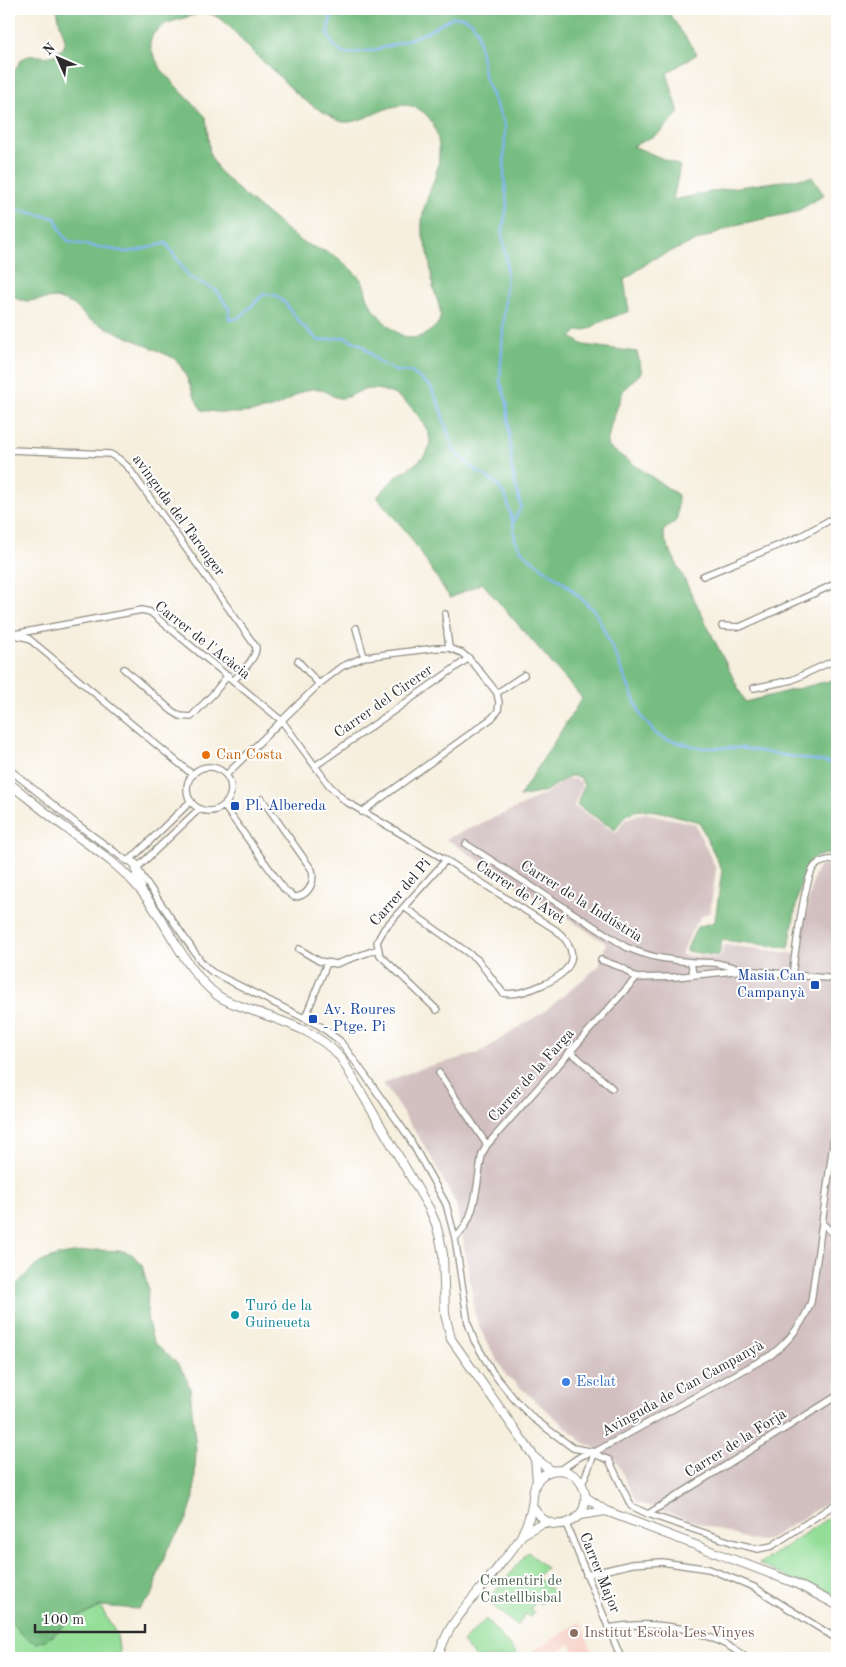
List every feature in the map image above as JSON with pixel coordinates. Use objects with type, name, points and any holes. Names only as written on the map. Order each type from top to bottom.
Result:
[{"type":"street","name":"avinguda del Taronger","points":[[9,450],[110,454],[120,459],[128,467],[256,646],[253,656],[234,680]]},
{"type":"street","points":[[703,576],[799,537],[837,516]]},
{"type":"street","points":[[722,626],[740,627],[837,583]]},
{"type":"street","name":"Carrer de l'Acàcia","points":[[10,634],[142,610],[156,617],[282,721]]},
{"type":"street","points":[[446,614],[449,648]]},
{"type":"street","points":[[356,628],[364,657]]},
{"type":"street","points":[[10,634],[28,638],[192,775]]},
{"type":"street","points":[[226,775],[319,684],[341,666],[364,657],[436,648],[449,648],[462,653],[469,658],[497,692],[498,711],[492,718],[362,812]]},
{"type":"street","name":"Carrer del Cirerer","points":[[314,766],[469,658]]},
{"type":"street","points":[[754,688],[792,680],[837,659]]},
{"type":"street","points":[[298,661],[319,684]]},
{"type":"street","points":[[124,669],[172,711],[180,716],[191,717],[228,675]]},
{"type":"street","points":[[497,692],[524,675]]},
{"type":"street","name":"Carrer de l'Avet","points":[[282,721],[314,766],[345,801],[446,860],[556,930],[565,938],[570,946],[571,956],[568,967],[562,975],[532,990],[503,993],[478,960],[404,907]]},
{"type":"street","points":[[209,767],[215,768],[226,775],[231,788],[230,795],[224,806],[211,811],[199,808],[191,801],[188,787],[192,775],[202,768],[209,767]]},
{"type":"street","points":[[9,769],[78,825],[135,863],[208,969],[218,976],[305,1018],[340,1041],[408,1136],[446,1204],[455,1238],[468,1323],[474,1340],[493,1373],[533,1418],[573,1448],[594,1452],[609,1460],[631,1506],[648,1514],[734,1543],[758,1549],[772,1546],[837,1503]]},
{"type":"street","points":[[9,783],[125,872],[142,892],[179,950],[209,989],[228,1002],[324,1040],[341,1058],[429,1208],[436,1224],[443,1254],[445,1314],[452,1339],[535,1458],[555,1471],[573,1474],[582,1484],[586,1497],[580,1515],[575,1520],[566,1524],[548,1522],[539,1516],[532,1505]]},
{"type":"street","points":[[224,806],[284,889],[294,898],[305,895],[311,886],[312,870],[262,799]]},
{"type":"street","points":[[125,872],[129,860],[191,801]]},
{"type":"street","points":[[125,872],[137,868],[199,808]]},
{"type":"street","name":"Carrer de la Indústria","points":[[466,844],[626,947],[644,956],[690,962],[716,963],[744,970],[792,976],[837,979]]},
{"type":"street","points":[[109,858],[129,860]]},
{"type":"street","points":[[792,976],[806,889],[812,870],[817,864],[837,859]]},
{"type":"street","name":"Carrer del Pi","points":[[437,1010],[380,955],[377,942],[384,928],[446,860]]},
{"type":"street","points":[[137,868],[137,877],[142,892]]},
{"type":"street","points":[[299,950],[319,961],[336,964],[378,949]]},
{"type":"street","points":[[600,960],[623,968],[636,978]]},
{"type":"street","points":[[690,962],[693,974]]},
{"type":"street","points":[[305,1018],[327,963]]},
{"type":"street","name":"Carrer de la Indústria","points":[[636,978],[675,977],[744,970]]},
{"type":"street","name":"Carrer de la Farga","points":[[455,1238],[465,1228],[471,1215],[482,1154],[487,1145],[636,978]]},
{"type":"street","points":[[570,1051],[612,1088]]},
{"type":"street","points":[[439,1072],[487,1145]]},
{"type":"street","name":"Avinguda de Can Campanyà","points":[[555,1471],[570,1464],[582,1454],[594,1452],[771,1355],[782,1346],[800,1324],[810,1302],[823,1224],[837,1116]]},
{"type":"street","points":[[823,1224],[837,1237]]},
{"type":"street","name":"Carrer de la Forja","points":[[648,1514],[837,1396]]},
{"type":"street","name":"Avinguda de Can Campanyà","points":[[582,1484],[594,1452]]},
{"type":"street","points":[[535,1458],[537,1482]]},
{"type":"street","points":[[436,1658],[444,1639],[457,1619],[522,1534],[532,1505],[533,1490],[537,1482],[543,1475],[555,1471]]},
{"type":"street","points":[[586,1497],[606,1511],[795,1583],[837,1605]]},
{"type":"street","points":[[580,1515],[606,1511]]},
{"type":"street","points":[[522,1534],[548,1522]]},
{"type":"street","name":"Carrer Major","points":[[566,1524],[621,1658]]},
{"type":"street","points":[[586,1575],[632,1564],[654,1562],[709,1569],[754,1587],[837,1639]]},
{"type":"street","points":[[608,1628],[628,1624],[653,1624],[677,1627],[716,1640],[747,1658]]},
{"type":"shaded area","points":[[567,779],[575,779],[581,782],[581,788],[574,806],[616,833],[625,820],[645,813],[695,824],[716,869],[710,912],[702,916],[694,926],[681,955],[720,958],[724,945],[798,954],[814,876],[820,866],[837,864],[837,1496],[771,1538],[762,1541],[750,1540],[636,1502],[616,1460],[583,1442],[506,1375],[486,1341],[474,1311],[469,1271],[456,1204],[429,1153],[383,1083],[418,1069],[477,1054],[545,1011],[599,966],[606,943],[446,839],[523,805],[545,794]]},
{"type":"shaded area","name":"Institut Escola Les Vinyes","points":[[580,1622],[595,1658],[576,1658],[571,1644],[547,1658],[522,1658]]},
{"type":"green space","points":[[57,9],[666,9],[697,54],[667,73],[679,113],[658,134],[633,146],[680,166],[673,200],[730,188],[812,177],[824,195],[796,212],[735,225],[653,259],[624,280],[629,311],[600,322],[589,329],[578,331],[571,337],[584,345],[637,352],[642,372],[624,389],[611,424],[607,446],[678,495],[677,520],[663,531],[665,540],[745,702],[832,680],[837,673],[837,853],[816,857],[807,866],[803,875],[794,915],[789,948],[722,940],[719,956],[686,951],[697,927],[715,922],[722,870],[699,822],[645,810],[625,816],[615,830],[577,805],[584,785],[580,777],[570,776],[544,792],[519,797],[582,698],[482,583],[450,598],[409,535],[377,497],[395,478],[423,457],[429,448],[430,440],[427,430],[416,413],[404,401],[389,392],[381,390],[364,390],[339,398],[324,391],[311,389],[281,404],[259,411],[230,413],[202,410],[183,370],[174,358],[88,319],[74,305],[65,301],[55,298],[27,301],[17,299],[9,292],[9,79],[26,57],[53,55],[64,47],[65,39]],"holes":[[[205,12],[229,26],[254,54],[297,94],[335,119],[346,122],[357,121],[393,107],[405,105],[417,108],[431,120],[438,139],[439,152],[436,173],[426,202],[422,227],[433,286],[439,306],[440,319],[430,331],[414,338],[401,335],[394,330],[372,307],[361,280],[342,261],[332,254],[299,240],[244,195],[219,171],[210,155],[206,117],[161,69],[152,52],[150,43],[153,34],[167,23]]]},
{"type":"green space","points":[[97,1250],[123,1251],[132,1254],[142,1265],[148,1289],[147,1317],[154,1342],[177,1363],[185,1375],[190,1389],[196,1449],[194,1497],[187,1519],[168,1548],[151,1597],[138,1609],[100,1606],[71,1620],[52,1636],[37,1643],[25,1637],[9,1621],[9,1294],[31,1270],[46,1260],[60,1255]]},
{"type":"green space","points":[[837,1512],[837,1601],[759,1564]]},
{"type":"green space","name":"Cementiri de Castellbisbal","points":[[528,1552],[546,1568],[537,1577],[553,1591],[540,1605],[536,1602],[530,1609],[534,1612],[530,1617],[526,1614],[517,1626],[487,1601]]},
{"type":"green space","points":[[100,1606],[117,1635],[120,1658],[9,1658],[9,1621],[20,1633],[52,1637],[70,1620]]},
{"type":"green space","points":[[486,1619],[520,1658],[476,1658],[462,1642]]},
{"type":"waterway","points":[[334,9],[329,23],[329,39],[344,54],[375,50],[396,44],[425,33],[453,17],[463,17],[472,22],[477,30],[485,79],[505,126],[504,175],[507,205],[502,234],[507,263],[500,381],[507,402],[512,470],[521,507],[513,523]]},
{"type":"waterway","points":[[9,208],[55,218],[63,235],[69,242],[126,252],[166,243],[189,277],[217,291],[229,309],[229,320],[239,318],[264,294],[275,295],[285,303],[300,323],[319,341],[344,337],[362,345],[379,362],[395,371],[411,372],[430,386],[438,402],[454,452],[474,469],[496,483],[506,497],[513,523],[515,540],[519,547],[528,557],[564,583],[595,611],[641,716],[657,735],[668,740],[702,748],[741,748],[837,764]]},
{"type":"place","name":"Can Costa","points":[[206,755]]},
{"type":"place","name":"Pl. Albereda","points":[[235,806]]},
{"type":"place","name":"Masia Can Campanyà","points":[[815,985]]},
{"type":"place","name":"Av. Roures - Ptge. Pi","points":[[313,1019]]},
{"type":"place","name":"Turó de la Guineueta","points":[[235,1315]]},
{"type":"place","name":"Esclat","points":[[566,1382]]},
{"type":"place","name":"Institut Escola Les Vinyes","points":[[574,1633]]}]
